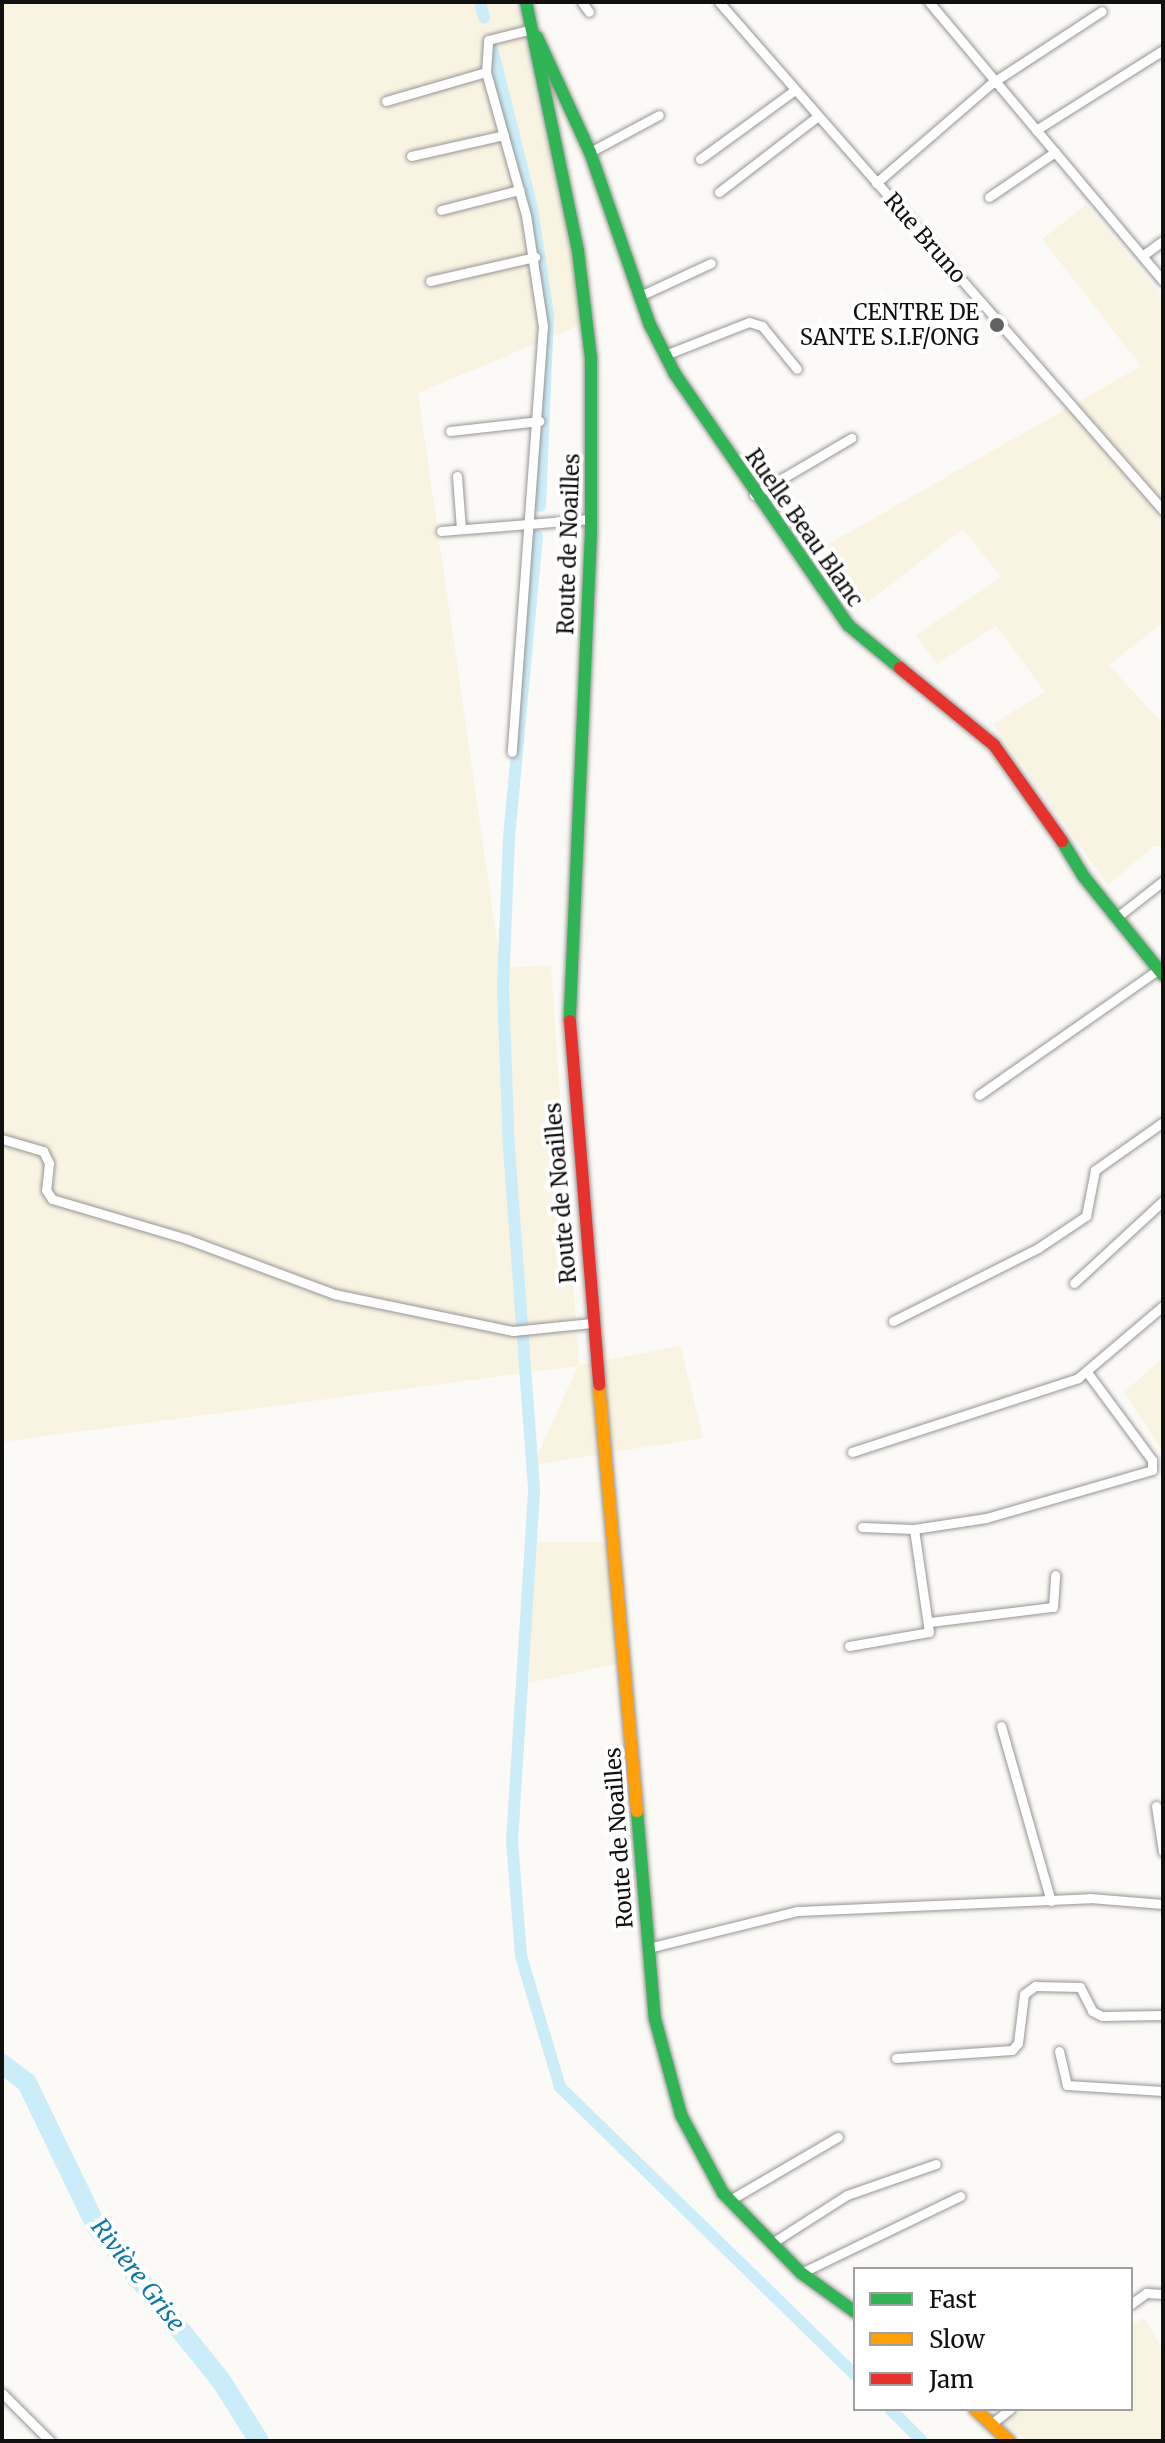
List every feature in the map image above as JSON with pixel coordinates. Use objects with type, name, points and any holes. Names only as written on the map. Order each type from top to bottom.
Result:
[{"type":"street","name":"Route de Noailles","points":[[526,2],[578,251],[591,358],[591,519],[569,1045],[655,2019],[681,2115],[730,2200],[801,2273],[853,2311]]},
{"type":"street","points":[[582,2],[589,12]]},
{"type":"street","name":"Rue Bruno","points":[[719,2],[1163,510]]},
{"type":"street","points":[[934,4],[992,83],[1036,130],[1163,281]]},
{"type":"street","points":[[876,183],[992,83],[1102,11]]},
{"type":"street","points":[[512,752],[539,421],[543,326],[535,257],[486,72],[488,40],[531,26]]},
{"type":"street","name":"Ruelle Beau Blanc","points":[[531,26],[590,152],[640,296],[665,355],[754,495],[848,625],[994,745],[1031,791],[1084,877],[1161,972]]},
{"type":"street","points":[[1036,130],[1163,50]]},
{"type":"street","points":[[386,101],[486,72]]},
{"type":"street","points":[[700,159],[795,90]]},
{"type":"street","points":[[590,152],[659,115]]},
{"type":"street","points":[[719,192],[818,116]]},
{"type":"street","points":[[411,156],[504,135]]},
{"type":"street","points":[[989,197],[1055,152]]},
{"type":"street","points":[[441,210],[519,190]]},
{"type":"street","points":[[1142,256],[1163,241]]},
{"type":"street","points":[[430,281],[535,257]]},
{"type":"street","points":[[640,296],[711,263]]},
{"type":"street","points":[[665,355],[749,322],[762,326],[797,369]]},
{"type":"street","points":[[450,431],[539,421]]},
{"type":"street","points":[[754,495],[851,438]]},
{"type":"street","points":[[457,476],[461,529]]},
{"type":"street","points":[[441,531],[591,519]]},
{"type":"street","points":[[1117,917],[1163,881]]},
{"type":"street","points":[[979,1095],[1161,972]]},
{"type":"street","points":[[893,1321],[1038,1248],[1086,1216],[1095,1170],[1163,1122]]},
{"type":"street","points":[[2,1139],[43,1151],[49,1163],[46,1190],[52,1199],[187,1239],[334,1294],[513,1331],[592,1323]]},
{"type":"street","points":[[1074,1283],[1163,1201]]},
{"type":"street","points":[[852,1452],[1087,1372],[1163,1306]]},
{"type":"street","points":[[862,1527],[914,1529],[986,1518],[1152,1470],[1152,1460],[1087,1372]]},
{"type":"street","points":[[849,1646],[924,1635],[930,1622],[914,1529]]},
{"type":"street","points":[[930,1622],[1053,1607],[1055,1575]]},
{"type":"street","points":[[1001,1726],[1051,1901]]},
{"type":"street","points":[[1156,1806],[1163,1851]]},
{"type":"street","points":[[648,1948],[798,1911],[1090,1898],[1163,1904]]},
{"type":"street","points":[[896,2058],[1012,2050],[1018,2043],[1024,1994],[1035,1986],[1080,1987],[1092,2011],[1102,2016],[1163,2015]]},
{"type":"street","points":[[1059,2051],[1067,2085],[1163,2091]]},
{"type":"street","points":[[730,2200],[838,2137]]},
{"type":"street","points":[[772,2243],[847,2195],[936,2164]]},
{"type":"street","points":[[801,2273],[960,2196]]},
{"type":"street","points":[[1133,2303],[1146,2293],[1163,2294]]},
{"type":"street","points":[[2,2393],[50,2441]]},
{"type":"street","points":[[977,2411],[1009,2441]]},
{"type":"street","points":[[991,2424],[1007,2411]]},
{"type":"shaded area","points":[[2,2],[516,2],[585,323],[418,393],[501,968],[551,965],[579,1365],[680,1346],[703,1438],[533,1465],[578,1366],[2,1442]]},
{"type":"shaded area","points":[[1086,205],[1163,297],[1163,623],[1109,665],[1163,724],[1163,847],[1154,846],[1108,885],[993,724],[1045,692],[996,626],[936,664],[916,635],[1001,577],[963,529],[856,611],[820,549],[1141,366],[1042,239]]},
{"type":"shaded area","points":[[1163,1358],[1163,1452],[1124,1392]]},
{"type":"shaded area","points":[[532,1542],[620,1542],[630,1661],[529,1683]]},
{"type":"shaded area","points":[[1144,2317],[1163,2350],[1163,2441],[1026,2441],[997,2415],[1003,2411],[1133,2411],[1133,2325]]},
{"type":"waterway","points":[[480,2],[484,17]]},
{"type":"waterway","points":[[492,48],[532,209],[548,315],[540,506]]},
{"type":"waterway","points":[[537,536],[509,838],[503,988],[509,1148],[534,1492],[512,1841],[521,1956],[560,2087],[853,2373]]},
{"type":"waterway","name":"Rivière Grise","points":[[2,2064],[27,2083],[96,2226],[220,2379],[259,2441]]},
{"type":"waterway","points":[[892,2411],[922,2441]]},
{"type":"traffic: fast","points":[[526,2],[578,251],[591,358],[591,532],[570,1021]]},
{"type":"traffic: fast","points":[[537,37],[590,152],[650,325],[675,374],[848,625],[900,668]]},
{"type":"traffic: fast","points":[[1062,841],[1084,877],[1163,975]]},
{"type":"traffic: fast","points":[[637,1811],[655,2019],[681,2115],[723,2193],[801,2273],[853,2311]]},
{"type":"traffic: slow","points":[[599,1385],[637,1811]]},
{"type":"traffic: slow","points":[[977,2411],[1009,2441]]},
{"type":"traffic: jam","points":[[900,668],[994,745],[1062,841]]},
{"type":"traffic: jam","points":[[570,1021],[599,1385]]},
{"type":"place","name":"CENTRE DE SANTE S.I.F/ONG","points":[[997,325]]}]
